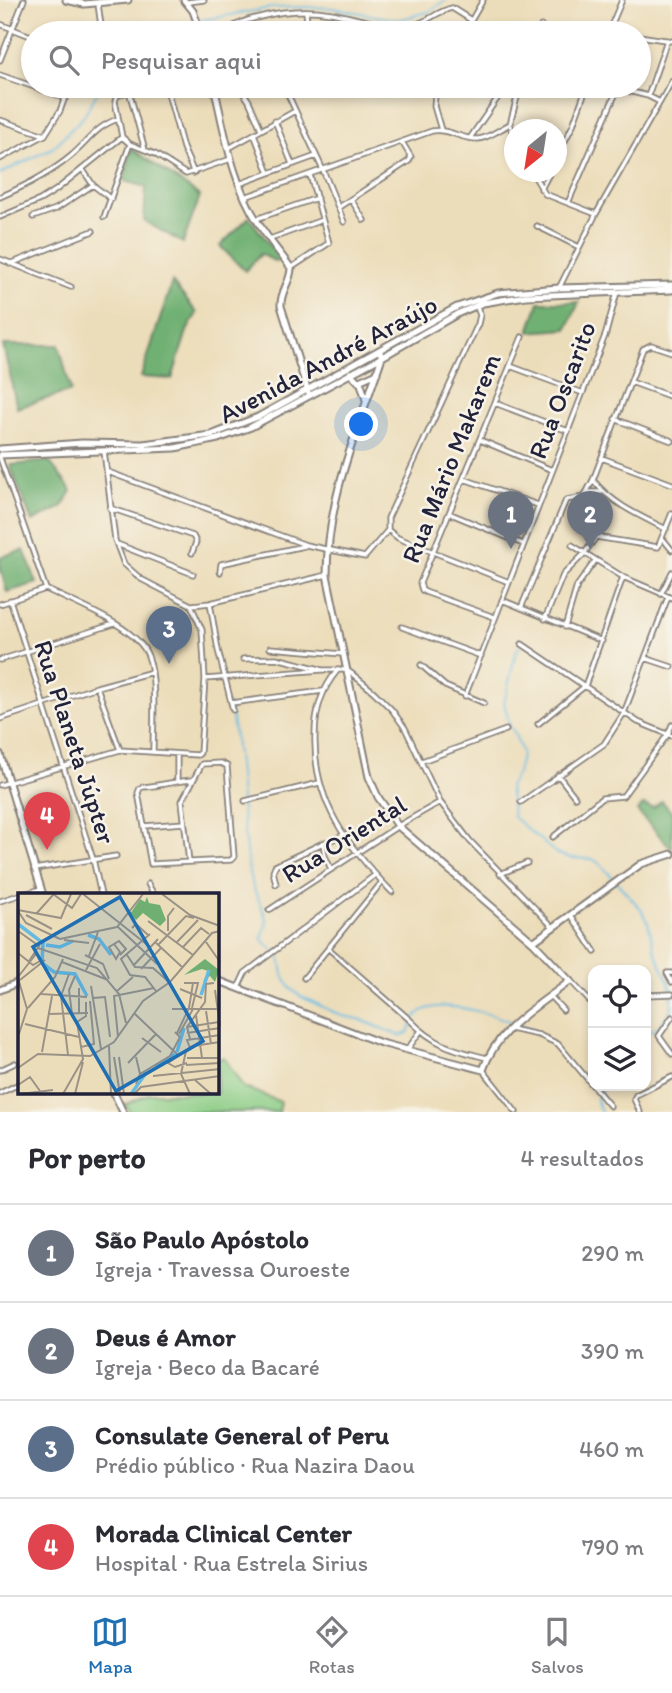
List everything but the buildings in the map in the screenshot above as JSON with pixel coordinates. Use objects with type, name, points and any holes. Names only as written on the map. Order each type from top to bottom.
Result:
[{"type":"street","points":[[0,60],[24,0]]},
{"type":"street","points":[[66,0],[98,4],[128,0]]},
{"type":"street","points":[[195,21],[186,1],[204,0]]},
{"type":"street","points":[[425,21],[452,8],[471,20],[483,0]]},
{"type":"street","points":[[613,21],[622,0]]},
{"type":"street","points":[[98,4],[100,21]]},
{"type":"street","points":[[246,21],[268,15],[306,11],[368,21]]},
{"type":"street","points":[[306,11],[307,21]]},
{"type":"street","points":[[0,24],[21,32]]},
{"type":"street","points":[[651,37],[670,39],[651,88]]},
{"type":"street","points":[[0,75],[21,83]]},
{"type":"street","points":[[559,288],[596,214],[672,81]]},
{"type":"street","points":[[115,98],[122,137],[183,173],[194,173],[231,159]]},
{"type":"street","points":[[130,98],[145,150]]},
{"type":"street","points":[[169,98],[183,148],[194,173]]},
{"type":"street","points":[[217,98],[239,184],[256,219],[291,268],[281,306],[308,392]]},
{"type":"street","points":[[247,98],[261,129]]},
{"type":"street","points":[[289,98],[340,207],[344,222]]},
{"type":"street","points":[[435,98],[434,106],[441,130]]},
{"type":"street","points":[[470,138],[498,98]]},
{"type":"street","points":[[511,119],[517,98]]},
{"type":"street","points":[[567,137],[583,98]]},
{"type":"street","points":[[568,203],[613,98]]},
{"type":"street","points":[[651,98],[660,102]]},
{"type":"street","points":[[0,159],[45,135],[66,99]]},
{"type":"street","points":[[228,148],[295,111]]},
{"type":"street","points":[[0,197],[30,183],[62,163],[104,123],[118,119]]},
{"type":"street","points":[[0,120],[45,135]]},
{"type":"street","points":[[275,121],[292,164]]},
{"type":"street","points":[[246,197],[441,130],[481,139],[504,127]]},
{"type":"street","points":[[254,134],[268,173]]},
{"type":"street","points":[[0,217],[40,200],[83,170],[122,137]]},
{"type":"street","points":[[340,207],[410,160],[411,157],[402,142]]},
{"type":"street","points":[[104,217],[130,144]]},
{"type":"street","points":[[239,184],[316,156]]},
{"type":"street","points":[[83,170],[93,185],[111,199]]},
{"type":"street","points":[[291,268],[327,246],[329,238],[310,174]]},
{"type":"street","points":[[537,182],[545,194],[596,214]]},
{"type":"street","points":[[541,189],[545,182]]},
{"type":"street","points":[[33,217],[57,209],[93,185]]},
{"type":"street","points":[[256,219],[317,198]]},
{"type":"street","points":[[351,201],[364,220]]},
{"type":"street","points":[[270,239],[322,220]]},
{"type":"street","points":[[537,226],[579,247]]},
{"type":"street","points":[[10,264],[93,231]]},
{"type":"street","points":[[0,259],[71,287]]},
{"type":"street","name":"Avenida André Araújo","points":[[0,449],[82,443],[143,444],[198,438],[258,417],[348,370],[457,307],[485,296],[559,288],[672,288]]},
{"type":"street","name":"Avenida André Araújo","points":[[348,370],[382,357],[476,305],[526,296],[672,288]]},
{"type":"street","name":"Rua Oscarito","points":[[465,696],[606,333],[617,292]]},
{"type":"street","points":[[108,472],[306,545],[365,557],[388,530],[388,518],[478,324],[480,315],[476,305]]},
{"type":"street","name":"Rua Mário Makarem","points":[[494,617],[425,592],[421,583],[522,337]]},
{"type":"street","points":[[521,608],[566,500],[584,498],[593,480],[643,349],[651,345],[672,352]]},
{"type":"street","points":[[379,350],[382,357],[341,475],[327,550],[327,575],[346,670],[392,710],[422,761],[440,802],[499,874],[553,927]]},
{"type":"street","points":[[510,366],[583,393]]},
{"type":"street","points":[[348,370],[359,381],[366,402]]},
{"type":"street","points":[[359,381],[377,373]]},
{"type":"street","points":[[630,382],[672,397]]},
{"type":"street","name":"Avenida André Araújo","points":[[0,456],[175,449],[218,439],[251,427],[308,392]]},
{"type":"street","points":[[494,402],[568,431]]},
{"type":"street","points":[[615,419],[672,441]]},
{"type":"street","points":[[479,440],[552,470]]},
{"type":"street","points":[[0,785],[120,750],[198,755],[201,751],[205,643],[198,618],[191,605],[132,572],[124,564],[110,508],[104,451]]},
{"type":"street","points":[[0,456],[46,589],[114,624],[141,643],[148,655],[152,672],[153,752]]},
{"type":"street","points":[[601,457],[672,484]]},
{"type":"street","points":[[464,479],[538,505]]},
{"type":"street","points":[[593,480],[621,506],[666,529]]},
{"type":"street","points":[[587,492],[604,492]]},
{"type":"street","points":[[110,508],[193,536],[196,542],[192,553]]},
{"type":"street","points":[[545,618],[563,575],[598,536],[620,542],[660,546],[672,513]]},
{"type":"street","points":[[450,514],[523,544]]},
{"type":"street","points":[[388,530],[398,538],[509,582]]},
{"type":"street","points":[[663,539],[672,550]]},
{"type":"street","points":[[117,544],[193,574]]},
{"type":"street","points":[[220,572],[221,564],[306,545]]},
{"type":"street","points":[[520,802],[604,744],[624,713],[670,597],[623,577],[572,545]]},
{"type":"street","points":[[565,626],[577,586],[595,561]]},
{"type":"street","points":[[662,594],[672,572]]},
{"type":"street","points":[[191,605],[210,603],[327,575]]},
{"type":"street","points":[[538,724],[585,686],[623,577]]},
{"type":"street","points":[[0,604],[46,589]]},
{"type":"street","name":"Rua Planeta Júpter","points":[[10,600],[93,859],[101,893]]},
{"type":"street","points":[[502,600],[602,641]]},
{"type":"street","points":[[210,603],[233,710]]},
{"type":"street","points":[[0,660],[114,624]]},
{"type":"street","points":[[402,627],[481,656]]},
{"type":"street","points":[[522,644],[638,722],[670,735]]},
{"type":"street","points":[[270,648],[343,654]]},
{"type":"street","points":[[243,659],[276,658],[322,670]]},
{"type":"street","points":[[645,658],[672,667]]},
{"type":"street","points":[[421,665],[444,686],[484,703]]},
{"type":"street","points":[[205,679],[346,670]]},
{"type":"street","points":[[337,671],[323,691],[315,723],[319,783],[329,809],[344,835],[392,892]]},
{"type":"street","points":[[0,719],[152,672]]},
{"type":"street","points":[[351,677],[369,777],[386,810],[398,825],[533,942],[588,999]]},
{"type":"street","points":[[97,687],[120,750]]},
{"type":"street","points":[[231,703],[323,691]]},
{"type":"street","points":[[553,837],[602,798],[623,796],[670,735],[672,725]]},
{"type":"street","points":[[422,761],[506,730]]},
{"type":"street","points":[[0,754],[42,892]]},
{"type":"street","points":[[177,754],[177,781]]},
{"type":"street","points":[[189,862],[182,801],[200,767],[206,762],[225,765],[228,769],[234,857],[231,860],[155,865],[150,863],[138,793],[143,786],[192,780]]},
{"type":"street","points":[[558,775],[575,797]]},
{"type":"street","points":[[245,801],[319,783]]},
{"type":"street","name":"Rua Oriental","points":[[269,910],[398,825],[440,802]]},
{"type":"street","points":[[144,826],[184,823]]},
{"type":"street","points":[[276,884],[273,871],[275,866],[344,835]]},
{"type":"street","points":[[323,844],[331,869]]},
{"type":"street","points":[[533,942],[641,864],[672,854]]},
{"type":"street","points":[[34,869],[116,856]]},
{"type":"street","points":[[499,874],[527,863]]},
{"type":"street","points":[[238,988],[245,973],[375,875]]},
{"type":"street","points":[[304,978],[382,882]]},
{"type":"street","points":[[148,884],[153,893]]},
{"type":"street","points":[[0,901],[18,896]]},
{"type":"street","points":[[571,915],[595,952]]},
{"type":"street","points":[[329,949],[420,1031],[442,1045],[487,1058]]},
{"type":"street","points":[[669,973],[672,982]]},
{"type":"street","points":[[219,981],[364,1037],[483,1070],[516,1112]]},
{"type":"street","points":[[483,1070],[487,1058],[510,1029],[525,1014],[570,981]]},
{"type":"street","points":[[0,990],[18,982]]},
{"type":"street","points":[[651,995],[672,994]]},
{"type":"street","points":[[551,996],[563,1010]]},
{"type":"street","points":[[672,1017],[659,1036],[672,1054]]},
{"type":"street","points":[[510,1029],[539,1035],[558,1044],[610,1106]]},
{"type":"street","points":[[407,1051],[420,1031]]},
{"type":"street","points":[[0,1070],[15,1063]]},
{"type":"street","points":[[651,1085],[672,1077]]},
{"type":"street","points":[[0,1093],[18,1084]]},
{"type":"street","points":[[639,1091],[634,1099],[640,1112]]},
{"type":"street","points":[[115,1094],[124,1112]]},
{"type":"green space","points":[[131,148],[200,196],[183,243],[144,221],[146,187],[124,181]]},
{"type":"green space","points":[[249,217],[279,257],[276,262],[261,254],[245,271],[220,246]]},
{"type":"green space","points":[[172,282],[197,313],[187,331],[172,379],[141,377]]},
{"type":"green space","points":[[539,302],[579,302],[567,329],[529,332]]},
{"type":"green space","points":[[3,345],[59,345],[71,391],[17,408]]},
{"type":"green space","points":[[49,461],[72,491],[62,507],[32,522],[10,465]]},
{"type":"green space","points":[[24,550],[37,583],[7,592],[0,557]]},
{"type":"green space","points":[[662,801],[672,813],[672,849],[637,811],[643,805],[653,808]]},
{"type":"green space","points":[[224,1057],[243,1087],[281,1102],[279,1112],[130,1112],[125,1105],[148,1094],[219,1094],[219,1059]]},
{"type":"waterway","points":[[201,20],[271,8],[306,7],[334,8],[398,20],[428,12],[446,0]]},
{"type":"waterway","points":[[0,174],[54,147],[84,116],[94,98]]},
{"type":"waterway","points":[[520,646],[516,652],[504,703],[510,727],[522,753],[517,773],[509,787],[513,817],[557,854],[593,859],[641,909],[672,990],[672,1007],[666,1018],[651,1031]]},
{"type":"waterway","points":[[229,705],[250,876],[267,921],[262,939],[280,957],[283,975],[291,989],[342,1016],[359,1019],[400,1036],[408,1033],[418,1014],[442,1007],[477,1011],[537,1033]]},
{"type":"waterway","points":[[601,1112],[596,1100],[602,1091]]},
{"type":"place","name":"São Paulo Apóstolo","points":[[511,549]]},
{"type":"place","name":"Deus é Amor","points":[[590,549]]},
{"type":"place","name":"Consulate General of Peru","points":[[169,664]]},
{"type":"place","name":"Morada Clinical Center","points":[[47,850]]}]
